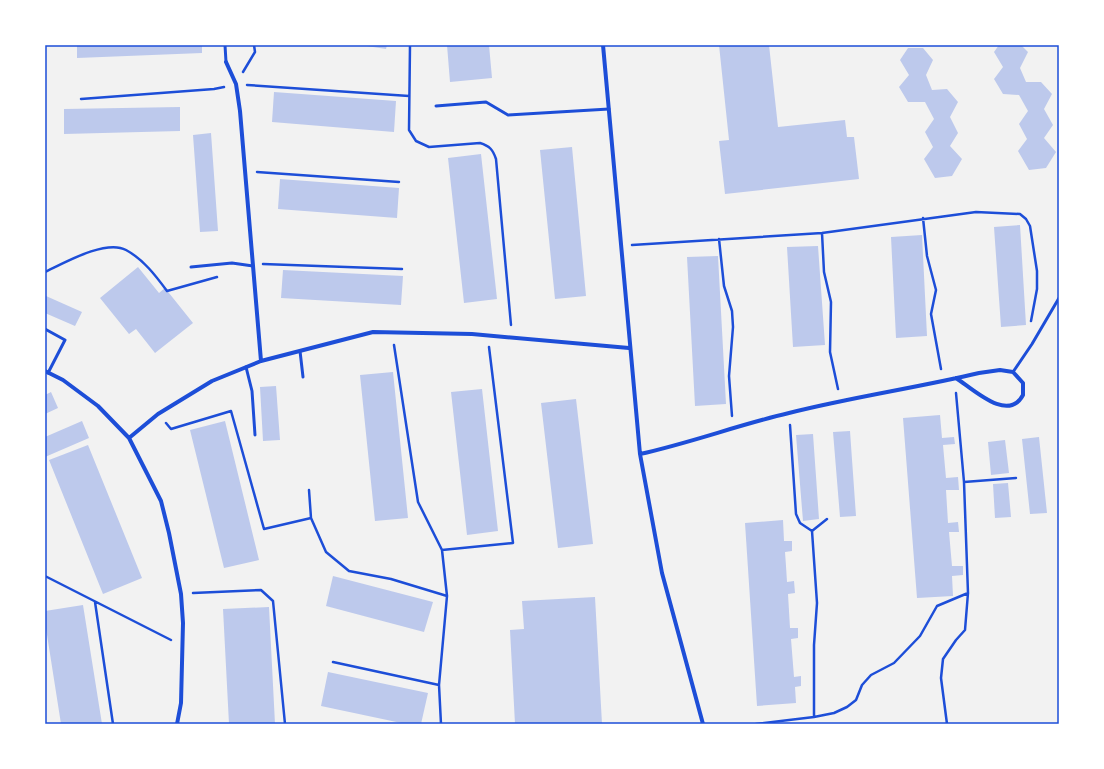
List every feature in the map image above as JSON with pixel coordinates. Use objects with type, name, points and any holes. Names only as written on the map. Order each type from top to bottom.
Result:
[{"type":"street","points":[[603,45],[610,109],[629,348],[640,454],[662,573],[703,724]]},
{"type":"street","points":[[226,62],[236,84],[261,361]]},
{"type":"street","points":[[129,438],[158,414],[212,380],[261,361],[374,332],[487,335],[629,348]]},
{"type":"street","points":[[640,454],[693,441],[734,427],[788,413],[841,401],[956,378],[1000,370],[1013,372],[1020,379],[1024,389],[1020,400],[1008,406],[993,403],[956,378]]},
{"type":"street","points":[[47,372],[63,380],[98,406],[129,438],[161,501],[181,594],[181,703],[177,724]]},
{"type":"lane","points":[[225,45],[226,62]]},
{"type":"lane","points":[[436,106],[486,102],[508,115],[610,109]]},
{"type":"lane","points":[[191,267],[232,263],[253,265]]},
{"type":"lane","points":[[1013,372],[1029,350],[1059,298]]},
{"type":"lane","points":[[45,329],[65,340],[47,372]]},
{"type":"lane","points":[[300,351],[303,377]]},
{"type":"lane","points":[[246,367],[252,391],[255,435]]},
{"type":"path","points":[[236,84],[255,52],[254,45]]},
{"type":"path","points":[[410,45],[408,130],[416,141],[429,147],[480,142],[493,150],[496,159],[512,337]]},
{"type":"path","points":[[245,172],[399,182]]},
{"type":"path","points":[[620,246],[822,233],[923,218],[976,212],[1020,214],[1026,219],[1033,238],[1037,271],[1037,288],[1031,324]]},
{"type":"path","points":[[923,218],[927,256],[936,290],[931,314],[943,381]]},
{"type":"path","points":[[822,233],[824,272],[831,302],[830,352],[841,401]]},
{"type":"path","points":[[719,239],[724,286],[732,311],[733,327],[729,376],[734,427]]},
{"type":"path","points":[[45,272],[86,253],[111,247],[126,249],[147,266],[168,291],[224,276]]},
{"type":"path","points":[[253,265],[402,269]]},
{"type":"path","points":[[392,332],[418,502],[442,550],[447,596],[439,685],[441,724]]},
{"type":"path","points":[[442,550],[513,543],[487,335]]},
{"type":"path","points":[[947,724],[940,678],[943,659],[965,630],[968,593],[964,482],[956,408],[956,378]]},
{"type":"path","points":[[158,414],[171,429],[231,411],[264,529],[311,518]]},
{"type":"path","points":[[788,413],[791,429],[796,514],[800,523],[812,531]]},
{"type":"path","points":[[964,482],[1016,478]]},
{"type":"path","points":[[309,490],[311,518],[326,552],[349,571],[391,579],[447,596]]},
{"type":"path","points":[[812,531],[827,519]]},
{"type":"path","points":[[812,531],[817,603],[814,645],[814,717]]},
{"type":"path","points":[[45,576],[182,646]]},
{"type":"path","points":[[181,594],[261,590],[273,601],[285,724]]},
{"type":"path","points":[[756,724],[814,717],[834,713],[847,707],[856,700],[862,685],[871,675],[894,663],[920,636],[937,606],[968,593]]},
{"type":"path","points":[[95,601],[113,724]]},
{"type":"path","points":[[333,662],[439,685]]},
{"type":"building","points":[[77,45],[202,45],[202,53],[77,58]]},
{"type":"building","points":[[360,45],[387,45],[386,49]]},
{"type":"building","points":[[447,45],[489,45],[492,78],[450,82]]},
{"type":"building","points":[[719,45],[769,45],[778,127],[845,120],[847,137],[854,137],[859,179],[725,194],[719,141],[729,140]]},
{"type":"building","points":[[999,45],[1021,45],[1028,52],[1020,68],[1026,82],[1041,82],[1052,94],[1044,109],[1053,125],[1044,138],[1056,152],[1046,168],[1029,170],[1018,151],[1027,139],[1019,124],[1028,111],[1019,95],[1003,94],[994,79],[1003,67],[994,52]]},
{"type":"building","points":[[908,48],[923,48],[933,60],[926,75],[932,90],[947,89],[958,102],[950,117],[958,133],[950,146],[962,159],[952,176],[935,178],[924,159],[933,147],[925,132],[934,119],[925,102],[908,102],[899,87],[909,75],[900,60]]},
{"type":"building","points":[[274,92],[396,101],[394,132],[272,122]]},
{"type":"building","points":[[180,107],[180,131],[64,134],[64,109]]},
{"type":"building","points":[[211,133],[218,231],[200,232],[193,135]]},
{"type":"building","points":[[572,147],[586,296],[555,299],[540,150]]},
{"type":"building","points":[[481,154],[497,299],[464,303],[448,158]]},
{"type":"building","points":[[280,179],[399,188],[397,218],[278,209]]},
{"type":"building","points":[[1020,225],[1026,325],[1001,327],[994,227]]},
{"type":"building","points":[[922,235],[927,336],[896,338],[891,237]]},
{"type":"building","points":[[818,246],[825,345],[793,347],[787,247]]},
{"type":"building","points":[[718,256],[726,404],[695,406],[687,257]]},
{"type":"building","points":[[138,267],[159,293],[165,288],[193,323],[155,353],[136,329],[129,334],[100,298]]},
{"type":"building","points":[[283,270],[403,276],[401,305],[281,298]]},
{"type":"building","points":[[46,296],[82,312],[75,326],[45,313]]},
{"type":"building","points":[[393,372],[408,518],[375,521],[360,375]]},
{"type":"building","points":[[276,386],[280,440],[263,441],[260,387]]},
{"type":"building","points":[[482,389],[498,531],[467,535],[451,392]]},
{"type":"building","points":[[51,392],[58,408],[45,414],[45,395]]},
{"type":"building","points":[[576,399],[593,544],[558,548],[541,403]]},
{"type":"building","points":[[940,415],[942,438],[954,437],[955,444],[943,445],[946,478],[958,477],[959,490],[946,490],[948,523],[958,522],[959,532],[949,532],[952,566],[963,566],[963,575],[952,576],[953,596],[917,598],[903,418]]},
{"type":"building","points":[[82,421],[89,438],[45,457],[45,437]]},
{"type":"building","points":[[225,421],[259,560],[224,568],[190,430]]},
{"type":"building","points":[[850,431],[856,516],[840,517],[833,432]]},
{"type":"building","points":[[813,434],[819,519],[803,521],[796,435]]},
{"type":"building","points":[[1039,437],[1047,513],[1030,514],[1022,439]]},
{"type":"building","points":[[1005,440],[1009,473],[991,475],[988,442]]},
{"type":"building","points":[[88,445],[142,578],[103,594],[49,460]]},
{"type":"building","points":[[1008,483],[1011,517],[995,518],[993,484]]},
{"type":"building","points":[[783,520],[784,541],[792,541],[792,551],[785,552],[787,582],[794,581],[795,593],[788,594],[790,628],[798,628],[798,638],[791,639],[794,677],[801,676],[801,686],[795,687],[796,703],[757,706],[745,523]]},
{"type":"building","points":[[333,576],[433,602],[424,632],[326,606]]},
{"type":"building","points":[[595,597],[602,724],[515,724],[510,630],[524,629],[522,601]]},
{"type":"building","points":[[83,605],[102,724],[61,724],[45,622],[45,611]]},
{"type":"building","points":[[269,607],[275,724],[229,724],[223,609]]},
{"type":"building","points":[[328,672],[428,693],[421,724],[406,724],[321,706]]}]
